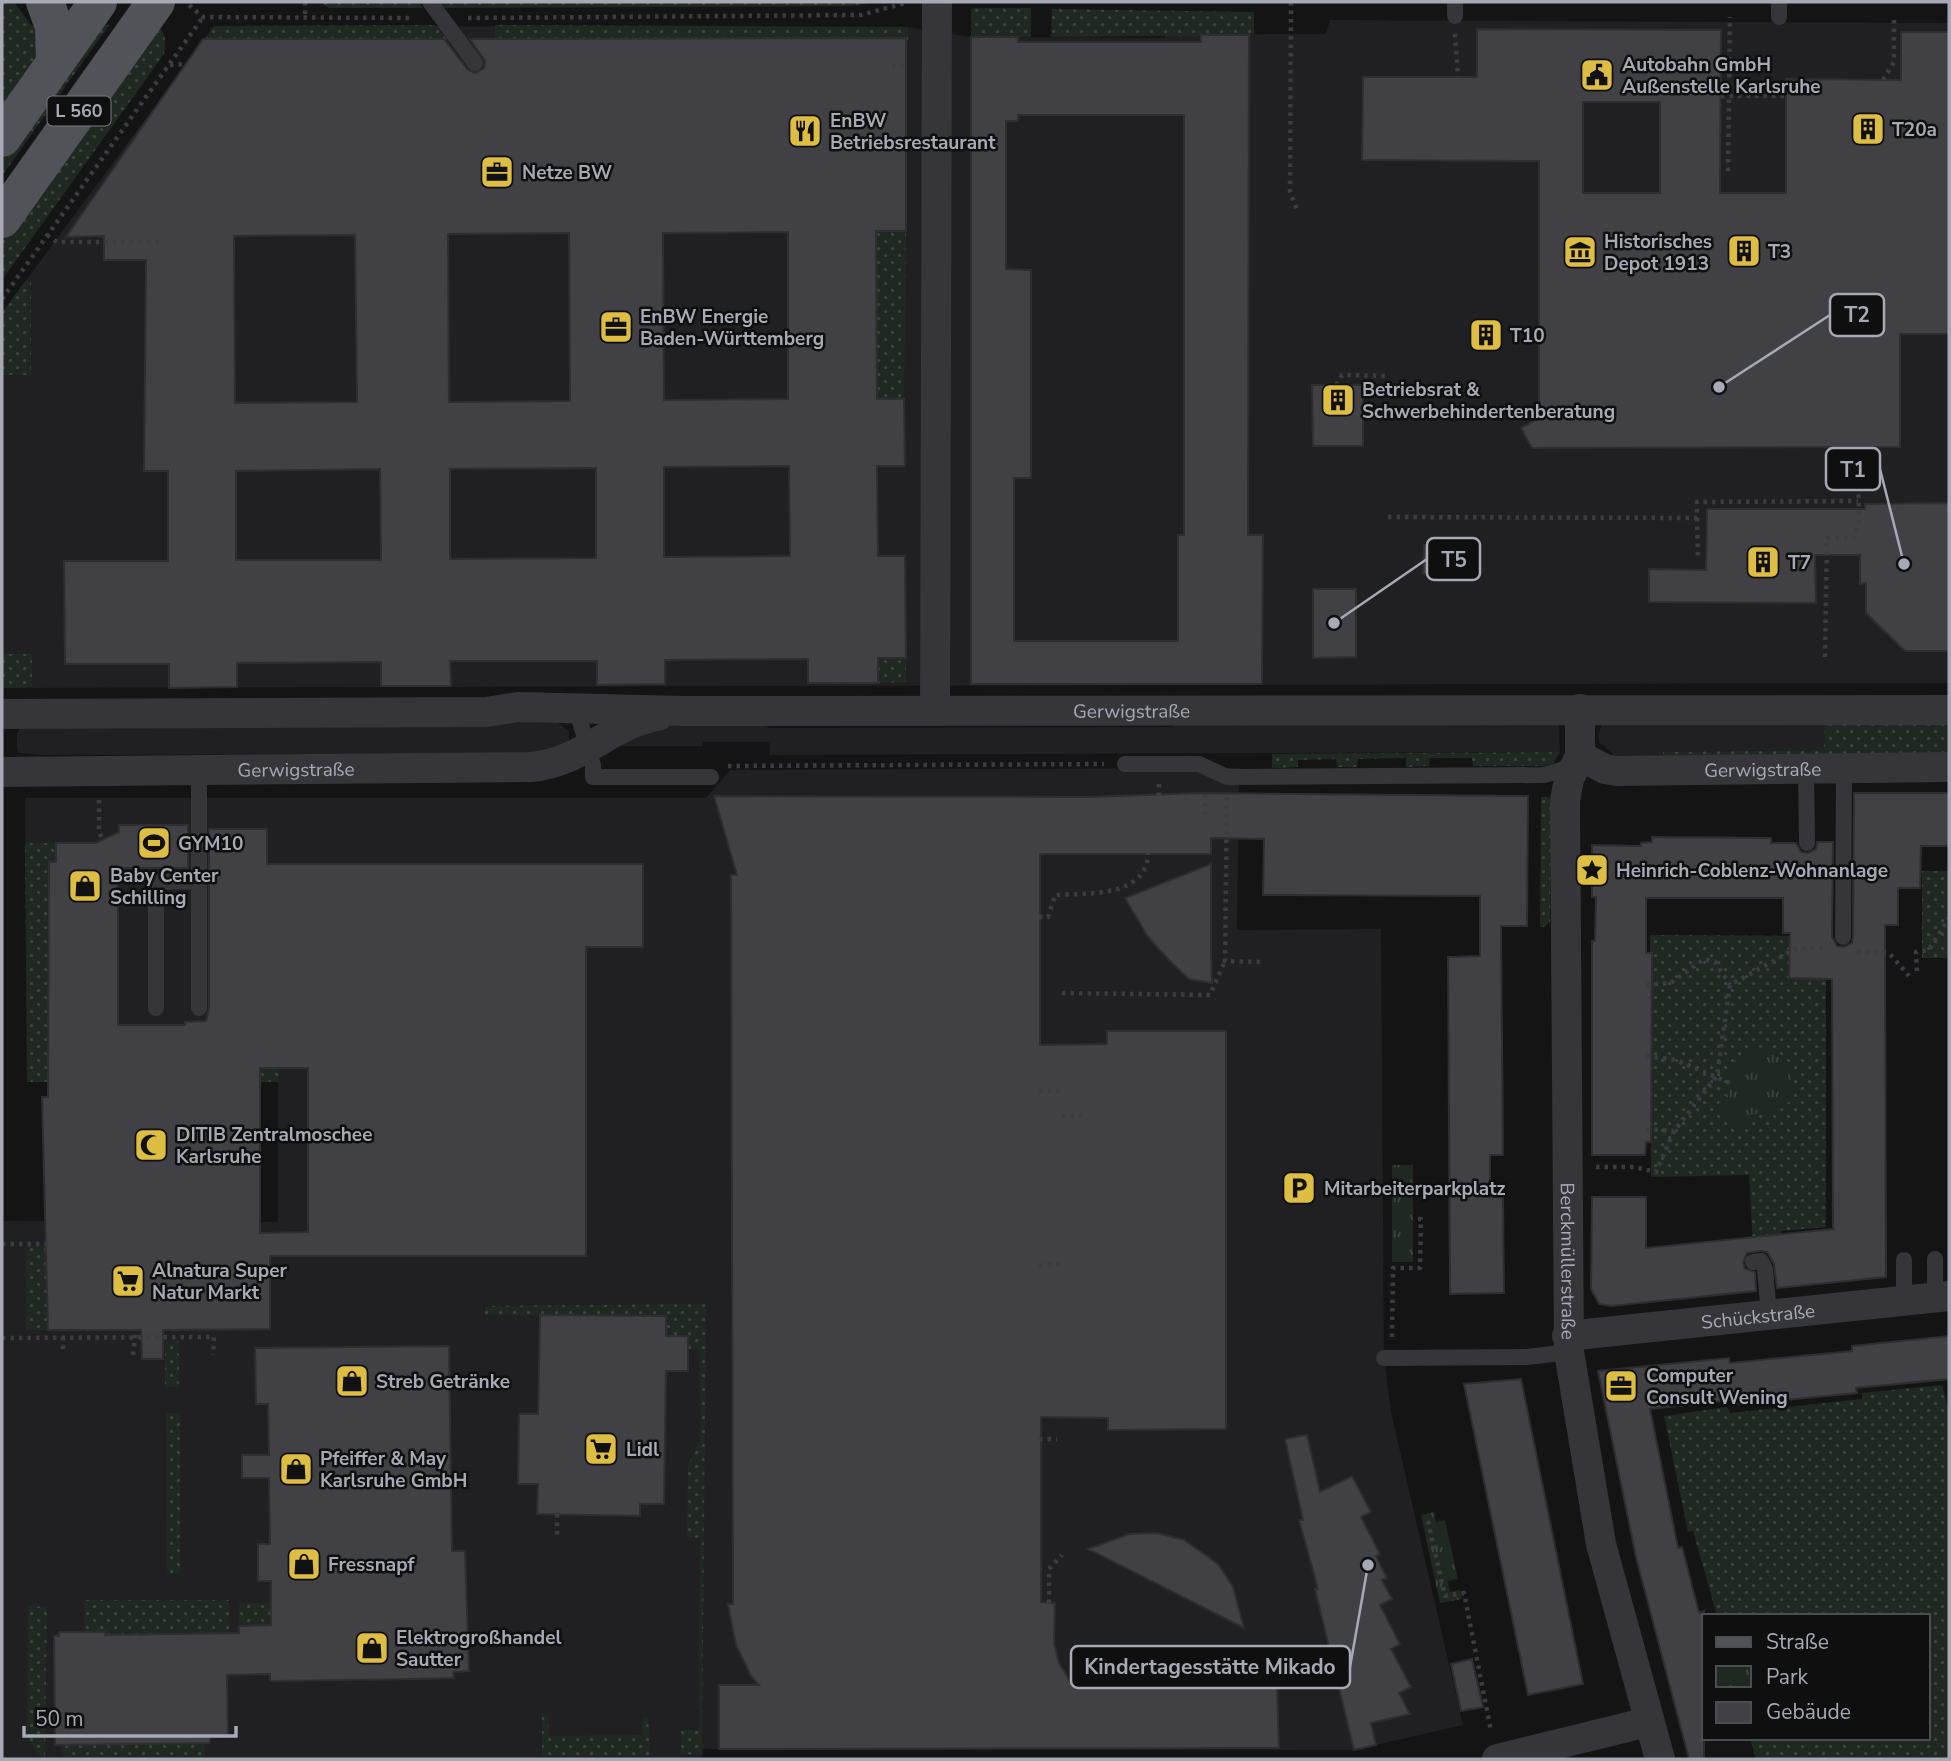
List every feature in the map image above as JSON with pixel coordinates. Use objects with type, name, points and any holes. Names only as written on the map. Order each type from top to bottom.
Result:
[{"type":"main road","points":[[45,2],[54,26],[55,62]]},
{"type":"main road","name":"L 560","points":[[2,138],[98,2]]},
{"type":"main road","name":"L 560","points":[[2,219],[156,2]]},
{"type":"street","points":[[935,711],[937,2]]},
{"type":"street","name":"Gerwigstraße","points":[[2,713],[486,712],[518,707],[685,711],[1949,710]]},
{"type":"street","points":[[1580,709],[1580,755]]},
{"type":"street","name":"Gerwigstraße","points":[[2,772],[199,768],[531,767],[558,763],[586,751],[643,719],[685,711]]},
{"type":"street","name":"Gerwigstraße","points":[[1580,755],[1591,763],[1617,771],[1949,767]]},
{"type":"street","name":"Berckmüllerstraße","points":[[1580,755],[1569,779],[1565,801],[1568,1344],[1601,1544],[1660,1759]]},
{"type":"street","name":"Schückstraße","points":[[1568,1344],[1769,1315],[1942,1297]]},
{"type":"street","points":[[1497,1759],[1648,1722]]},
{"type":"lane","points":[[430,2],[475,62]]},
{"type":"lane","points":[[576,708],[586,751],[593,765],[593,778],[711,777]]},
{"type":"lane","points":[[1125,764],[1199,764],[1227,777],[1544,775],[1562,770],[1580,755]]},
{"type":"lane","points":[[199,768],[199,1008]]},
{"type":"lane","points":[[1839,943],[1844,768]]},
{"type":"lane","points":[[1806,769],[1807,843]]},
{"type":"lane","points":[[156,1008],[156,881],[199,881]]},
{"type":"lane","points":[[1935,1259],[1942,1297]]},
{"type":"lane","points":[[1904,1260],[1904,1300]]},
{"type":"lane","points":[[1752,1262],[1761,1262],[1765,1269],[1769,1315]]},
{"type":"lane","points":[[1388,1358],[1527,1357],[1568,1344]]},
{"type":"path","points":[[186,2],[203,17],[305,18],[861,15],[909,2]]},
{"type":"path","points":[[305,2],[305,18]]},
{"type":"path","points":[[1291,2],[1290,192],[1298,212]]},
{"type":"path","points":[[1455,9],[1458,77]]},
{"type":"path","points":[[1883,80],[1894,62],[1894,16]]},
{"type":"path","points":[[2,299],[203,17]]},
{"type":"path","points":[[1728,171],[1730,17]]},
{"type":"path","points":[[1894,62],[1901,62]]},
{"type":"path","points":[[169,65],[187,64]]},
{"type":"path","points":[[892,66],[905,66]]},
{"type":"path","points":[[1721,96],[1786,96]]},
{"type":"path","points":[[47,235],[57,242],[163,242]]},
{"type":"path","points":[[1336,385],[1342,375],[1385,376]]},
{"type":"path","points":[[1825,657],[1827,538],[1856,538],[1859,524],[1858,463]]},
{"type":"path","points":[[1698,557],[1698,502],[1858,500]]},
{"type":"path","points":[[1388,517],[1697,518]]},
{"type":"path","points":[[711,777],[721,766],[1125,764]]},
{"type":"path","points":[[99,770],[99,832],[103,840]]},
{"type":"path","points":[[1062,993],[1210,995],[1225,961],[1227,777]]},
{"type":"path","points":[[1039,917],[1048,917],[1055,895],[1105,893],[1136,880],[1148,864],[1148,853]]},
{"type":"path","points":[[1917,971],[1916,952],[1929,950],[1949,918]]},
{"type":"path","points":[[1730,985],[1795,949],[1839,943]]},
{"type":"path","points":[[1851,952],[1889,953],[1909,976]]},
{"type":"path","points":[[1567,1168],[1634,1167],[1656,1172],[1674,1131],[1717,1076],[1730,985],[1715,962],[1704,959],[1671,983],[1646,985]]},
{"type":"path","points":[[1225,961],[1263,961]]},
{"type":"path","points":[[1646,1056],[1676,1060],[1730,1083]]},
{"type":"path","points":[[1039,1091],[1062,1091]]},
{"type":"path","points":[[1062,1116],[1082,1115]]},
{"type":"path","points":[[1646,1129],[1674,1131]]},
{"type":"path","points":[[1388,1358],[1392,1268],[1420,1268],[1421,1219],[1413,1219]]},
{"type":"path","points":[[2,1244],[48,1244]]},
{"type":"path","points":[[1039,1265],[1062,1264]]},
{"type":"path","points":[[133,1355],[135,1333]]},
{"type":"path","points":[[2,1338],[135,1333],[214,1337],[213,1355]]},
{"type":"path","points":[[63,1337],[63,1353]]},
{"type":"path","points":[[1039,1439],[1057,1439]]},
{"type":"path","points":[[557,1514],[557,1537]]},
{"type":"path","points":[[1428,1521],[1445,1596],[1464,1593],[1489,1718]]},
{"type":"path","points":[[1049,1603],[1049,1569],[1062,1555]]},
{"type":"shaded area","points":[[1330,20],[1949,23],[1949,683],[2,688],[2,313],[214,26],[908,27],[971,37],[1165,38],[1165,35],[1326,34]]},
{"type":"shaded area","points":[[551,718],[569,731],[569,744],[534,754],[44,755],[18,753],[17,746],[17,733],[22,725]]},
{"type":"shaded area","points":[[1825,720],[1825,750],[1663,752],[1663,761],[1633,760],[1614,755],[1599,742],[1598,734],[1603,723]]},
{"type":"shaded area","points":[[1173,723],[1559,725],[1560,752],[770,755],[769,742],[703,742],[703,746],[617,746],[666,725],[765,725],[769,728],[1173,727]]},
{"type":"shaded area","points":[[1239,768],[1237,930],[1381,929],[1384,1358],[1391,1412],[1463,1725],[1354,1750],[703,1749],[702,1759],[2,1759],[2,1221],[278,1222],[278,1082],[27,1082],[25,798],[706,798],[730,770]]},
{"type":"green space","points":[[2,2],[14,2],[31,25],[39,24],[35,65],[2,118]]},
{"type":"green space","points":[[320,2],[419,2],[423,8],[329,8]]},
{"type":"green space","points":[[439,2],[876,2],[852,6],[443,8]]},
{"type":"green space","points":[[1031,8],[1031,37],[971,37],[971,10]]},
{"type":"green space","points":[[1052,9],[1254,12],[1254,35],[1051,37]]},
{"type":"green space","points":[[100,24],[109,25],[2,176],[2,162]]},
{"type":"green space","points":[[156,25],[165,38],[164,54],[2,280],[2,241]]},
{"type":"green space","points":[[435,25],[448,41],[203,42],[214,26]]},
{"type":"green space","points":[[495,25],[908,27],[908,41],[495,41]]},
{"type":"green space","points":[[876,231],[906,231],[904,399],[877,399]]},
{"type":"green space","points":[[26,280],[31,282],[31,375],[2,375],[2,313]]},
{"type":"green space","points":[[2,654],[32,654],[32,687],[2,688]]},
{"type":"green space","points":[[878,658],[906,658],[906,682],[878,683]]},
{"type":"green space","points":[[1825,720],[1949,720],[1949,760],[1663,761],[1663,752],[1824,750]]},
{"type":"green space","points":[[1560,752],[1553,764],[1544,766],[1473,766],[1472,758],[1430,758],[1429,766],[1406,767],[1406,758],[1358,759],[1357,767],[1337,767],[1336,759],[1298,760],[1298,767],[1272,768],[1272,754]]},
{"type":"green space","points":[[1541,797],[1549,797],[1551,802],[1550,922],[1544,927],[1540,927]]},
{"type":"green space","points":[[25,843],[56,843],[56,862],[49,862],[92,1068],[266,1068],[279,895],[279,1082],[27,1082]]},
{"type":"green space","points":[[1922,871],[1949,871],[1949,958],[1922,958]]},
{"type":"green space","points":[[1650,935],[1812,936],[1826,954],[1826,1227],[1781,1231],[1781,1244],[1753,1247],[1749,1175],[1651,1177]]},
{"type":"green space","points":[[1758,1047],[1777,1051],[1791,1065],[1790,1101],[1774,1115],[1754,1114],[1744,1128],[1717,1112],[1720,1100],[1730,1091],[1731,1073],[1736,1059]]},
{"type":"green space","points":[[1392,1165],[1413,1165],[1413,1262],[1392,1262]]},
{"type":"green space","points":[[26,1246],[48,1246],[48,1330],[26,1330]]},
{"type":"green space","points":[[706,1304],[702,1755],[681,1754],[681,1730],[699,1730],[700,1538],[687,1537],[688,1465],[701,1438],[699,1351],[688,1349],[666,1336],[666,1316],[485,1315],[485,1306]]},
{"type":"green space","points":[[179,1341],[179,1387],[165,1387],[165,1342]]},
{"type":"green space","points":[[1942,1385],[1949,1410],[1949,1759],[1756,1759],[1751,1740],[1930,1740],[1930,1614],[1716,1614],[1693,1531],[1688,1532],[1664,1416],[1727,1407],[1730,1413],[1862,1399],[1862,1393]]},
{"type":"green space","points":[[166,1413],[180,1413],[180,1573],[167,1573]]},
{"type":"green space","points":[[1434,1512],[1436,1522],[1445,1520],[1458,1579],[1448,1581],[1450,1592],[1460,1590],[1462,1599],[1440,1603],[1421,1515]]},
{"type":"green space","points":[[85,1600],[229,1600],[230,1680],[217,1680],[105,1641],[104,1632],[84,1632]]},
{"type":"green space","points":[[239,1603],[271,1603],[271,1625],[239,1626]]},
{"type":"green space","points":[[28,1606],[47,1607],[45,1759],[33,1748],[27,1736]]},
{"type":"green space","points":[[542,1715],[548,1715],[549,1736],[642,1735],[643,1717],[648,1717],[650,1754],[542,1756]]},
{"type":"green space","points":[[204,1737],[205,1759],[64,1759],[60,1739]]},
{"type":"building","points":[[1477,29],[1721,30],[1720,193],[1786,193],[1786,79],[1901,80],[1901,32],[1949,32],[1949,334],[1900,334],[1900,447],[1532,448],[1521,428],[1539,418],[1539,161],[1362,160],[1363,77],[1477,77]],"holes":[[[1583,102],[1660,102],[1660,193],[1583,193]]]},
{"type":"building","points":[[1201,35],[1249,35],[1248,535],[1263,535],[1262,684],[971,684],[971,37],[1018,37],[1018,42],[1201,42]],"holes":[[[1018,115],[1184,115],[1184,535],[1178,535],[1178,641],[1014,641],[1014,478],[1031,478],[1031,270],[1006,269],[1006,121],[1018,121]]]},
{"type":"building","name":"EnBW Energie Baden-Württemberg","points":[[906,38],[906,231],[876,231],[877,399],[904,399],[905,466],[877,466],[878,556],[905,556],[906,658],[878,658],[878,683],[808,683],[808,659],[665,660],[665,684],[597,685],[597,661],[450,661],[451,686],[381,686],[381,662],[237,663],[237,687],[169,688],[169,664],[65,664],[64,561],[168,561],[168,471],[144,471],[146,260],[104,260],[104,236],[66,237],[203,39],[444,39],[467,69],[475,73],[484,68],[485,61],[470,39]],"holes":[[[788,232],[788,399],[664,400],[663,233]],[[569,233],[570,401],[449,402],[448,234]],[[355,235],[357,402],[235,403],[234,236]],[[789,466],[790,556],[664,557],[664,467]],[[596,468],[596,558],[450,559],[450,469]],[[380,469],[381,560],[236,560],[236,471]]]},
{"type":"building","name":"Betriebsrat & Schwerbehindertenberatung","points":[[1312,385],[1363,385],[1363,446],[1313,446]]},
{"type":"building","points":[[1949,503],[1949,651],[1905,651],[1866,613],[1866,583],[1860,584],[1860,555],[1815,555],[1816,603],[1649,602],[1649,569],[1706,570],[1707,509],[1865,509],[1865,504]]},
{"type":"building","points":[[1424,545],[1445,545],[1445,574],[1423,574]]},
{"type":"building","points":[[1313,589],[1356,589],[1356,657],[1313,658]]},
{"type":"building","points":[[1200,793],[1528,796],[1527,926],[1501,926],[1503,1155],[1490,1155],[1490,1197],[1503,1197],[1504,1293],[1450,1294],[1448,957],[1480,956],[1480,896],[1263,895],[1264,839],[1211,838],[1211,854],[1040,854],[1040,1045],[1107,1044],[1107,1031],[1226,1031],[1226,1429],[1108,1430],[1108,1418],[1041,1417],[1041,1602],[1055,1603],[1054,1643],[1059,1663],[1073,1686],[1128,1686],[1129,1663],[1164,1663],[1164,1686],[1277,1687],[1279,1748],[719,1749],[719,1685],[759,1685],[751,1676],[736,1645],[728,1604],[733,1604],[731,875],[737,875],[714,796],[1089,797]]},
{"type":"building","points":[[1854,793],[1949,793],[1949,846],[1921,846],[1920,888],[1898,888],[1898,925],[1885,925],[1886,1277],[1777,1288],[1774,1264],[1767,1252],[1760,1251],[1747,1253],[1743,1263],[1745,1269],[1755,1272],[1756,1291],[1611,1306],[1599,1304],[1591,1289],[1592,1197],[1646,1197],[1646,1248],[1833,1229],[1832,979],[1789,978],[1790,933],[1783,933],[1783,898],[1646,898],[1646,953],[1652,953],[1651,1142],[1646,1142],[1645,1155],[1592,1155],[1592,941],[1595,941],[1596,897],[1592,897],[1592,845],[1641,846],[1641,843],[1652,842],[1652,837],[1771,838],[1771,843],[1796,843],[1801,852],[1808,853],[1816,849],[1817,842],[1833,842],[1832,937],[1837,946],[1844,947],[1852,943],[1853,937]]},
{"type":"building","points":[[119,825],[188,825],[188,868],[118,868],[118,1025],[185,1025],[185,1022],[206,1021],[209,1008],[209,829],[267,829],[267,864],[643,864],[643,947],[586,947],[586,1256],[270,1256],[270,1329],[163,1330],[163,1359],[142,1359],[141,1330],[48,1330],[42,1097],[48,1097],[49,862],[56,862],[56,843],[96,843],[119,832]],"holes":[[[260,1068],[308,1068],[308,1232],[260,1233]]]},
{"type":"building","points":[[1211,864],[1212,983],[1189,979],[1169,960],[1148,937],[1125,898]]},
{"type":"building","name":"Lidl","points":[[540,1315],[666,1316],[666,1336],[688,1336],[688,1371],[666,1371],[664,1504],[640,1504],[640,1516],[537,1514],[538,1484],[518,1484],[519,1414],[538,1414]]},
{"type":"building","points":[[1949,1336],[1949,1379],[1856,1388],[1857,1393],[1734,1405],[1733,1400],[1650,1409],[1678,1548],[1682,1547],[1699,1613],[1704,1611],[1704,1759],[1689,1759],[1636,1557],[1598,1371],[1729,1358],[1730,1363],[1852,1351],[1852,1346]]},
{"type":"building","points":[[449,1346],[452,1551],[465,1551],[469,1671],[453,1672],[454,1678],[418,1679],[270,1681],[270,1674],[227,1675],[228,1737],[210,1737],[210,1743],[55,1745],[54,1636],[59,1636],[59,1632],[105,1632],[105,1635],[239,1633],[239,1626],[271,1625],[271,1581],[258,1581],[258,1544],[270,1544],[269,1478],[242,1478],[242,1455],[269,1455],[268,1404],[256,1404],[255,1348]]},
{"type":"building","points":[[1521,1379],[1583,1684],[1528,1695],[1464,1384]]},
{"type":"building","points":[[1307,1435],[1320,1492],[1352,1476],[1371,1512],[1361,1517],[1380,1554],[1376,1556],[1387,1578],[1382,1580],[1392,1599],[1380,1605],[1400,1644],[1391,1649],[1411,1687],[1399,1693],[1410,1714],[1371,1723],[1376,1745],[1354,1750],[1315,1589],[1318,1589],[1299,1520],[1303,1520],[1285,1439]]},
{"type":"building","points":[[1157,1533],[1184,1540],[1218,1564],[1233,1587],[1244,1628],[1088,1549],[1129,1534]]},
{"type":"building","points":[[1472,1659],[1483,1707],[1461,1711],[1451,1664]]},
{"type":"place","name":"Autobahn GmbH Außenstelle Karlsruhe","points":[[1597,75]]},
{"type":"place","name":"T20a","points":[[1868,129]]},
{"type":"place","name":"EnBW Betriebsrestaurant","points":[[805,131]]},
{"type":"place","name":"Netze BW","points":[[497,172]]},
{"type":"place","name":"T3","points":[[1744,251]]},
{"type":"place","name":"Historisches Depot 1913","points":[[1580,252]]},
{"type":"place","name":"EnBW Energie Baden-Württemberg","points":[[616,327]]},
{"type":"place","name":"T10","points":[[1486,335]]},
{"type":"place","name":"T2","points":[[1719,387]]},
{"type":"place","name":"Betriebsrat & Schwerbehindertenberatung","points":[[1338,400]]},
{"type":"place","name":"T7","points":[[1763,562]]},
{"type":"place","name":"T1","points":[[1904,564]]},
{"type":"place","name":"T5","points":[[1334,623]]},
{"type":"place","name":"GYM10","points":[[154,843]]},
{"type":"place","name":"Heinrich-Coblenz-Wohnanlage","points":[[1592,870]]},
{"type":"place","name":"Baby Center Schilling","points":[[85,886]]},
{"type":"place","name":"DITIB Zentralmoschee Karlsruhe","points":[[151,1145]]},
{"type":"place","name":"Mitarbeiterparkplatz","points":[[1299,1188]]},
{"type":"place","name":"Alnatura Super Natur Markt","points":[[128,1281]]},
{"type":"place","name":"Streb Getränke","points":[[352,1381]]},
{"type":"place","name":"Computer Consult Wening","points":[[1621,1386]]},
{"type":"place","name":"Lidl","points":[[601,1449]]},
{"type":"place","name":"Pfeiffer & May Karlsruhe GmbH","points":[[296,1469]]},
{"type":"place","name":"Fressnapf","points":[[304,1564]]},
{"type":"place","name":"Kindertagesstätte Mikado","points":[[1368,1565]]},
{"type":"place","name":"Elektrogroßhandel Sautter","points":[[372,1648]]}]
